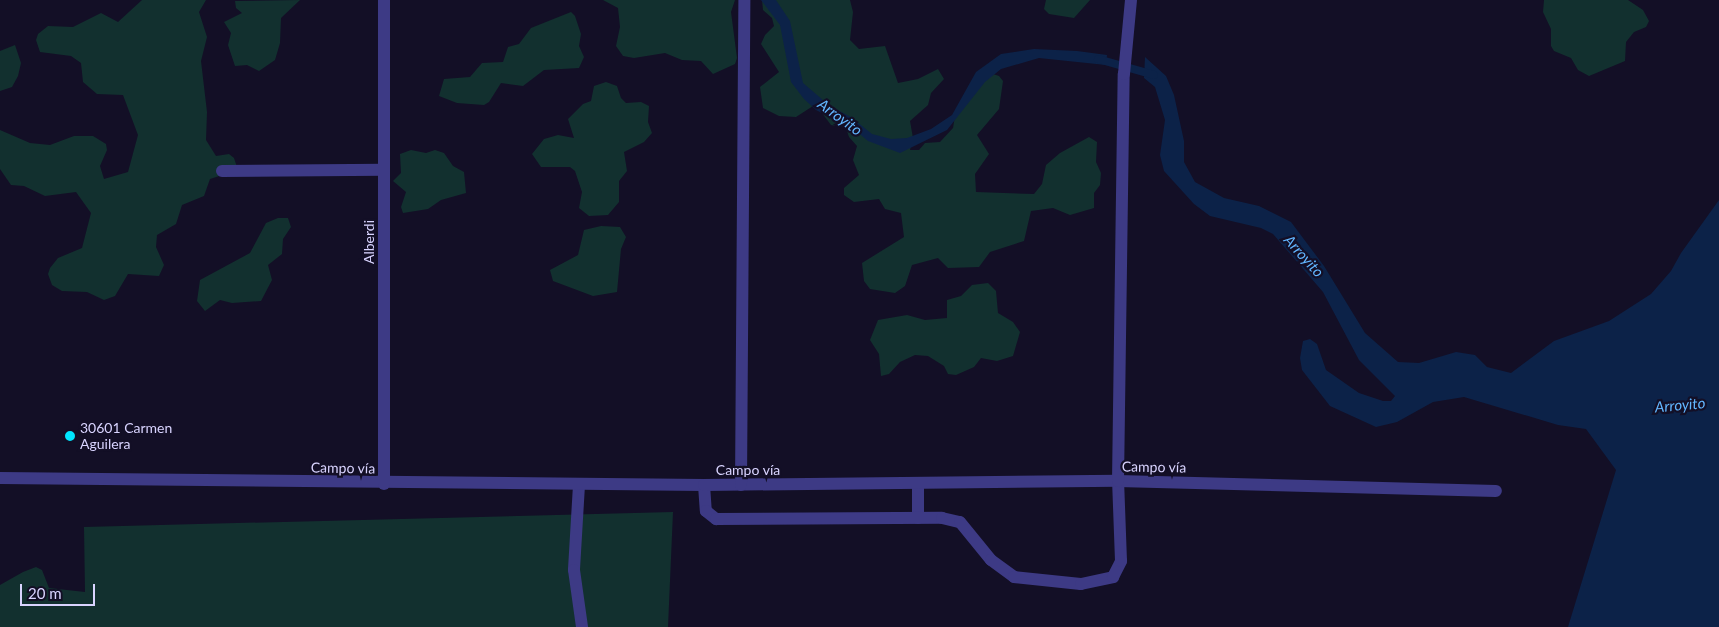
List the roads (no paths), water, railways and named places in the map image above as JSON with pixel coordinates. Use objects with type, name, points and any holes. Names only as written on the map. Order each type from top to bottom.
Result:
[{"type":"street","name":"Alberdi","points":[[384,0],[384,484]]},
{"type":"street","points":[[704,485],[706,511],[716,519],[918,518],[960,522],[991,560],[1014,577],[1081,584],[1113,577],[1121,561],[1118,481],[1124,74],[1131,0]]},
{"type":"street","points":[[741,485],[744,4]]},
{"type":"street","points":[[222,171],[384,170]]},
{"type":"street","name":"Campo vía","points":[[0,478],[384,484],[704,485],[1118,481],[1496,491]]},
{"type":"street","points":[[579,484],[574,570],[582,627]]},
{"type":"street","points":[[918,484],[918,518]]},
{"type":"water","points":[[761,0],[776,0],[790,21],[803,83],[830,106],[851,117],[872,134],[891,139],[907,138],[931,129],[952,115],[976,72],[1001,54],[1034,49],[1077,51],[1107,55],[1106,65],[1039,58],[1001,69],[985,82],[947,130],[900,153],[868,141],[855,130],[816,110],[804,99],[791,82],[780,25]]},
{"type":"water","points":[[1145,57],[1166,76],[1174,95],[1184,141],[1184,162],[1195,182],[1224,198],[1259,206],[1291,222],[1324,266],[1365,333],[1398,362],[1419,363],[1456,352],[1475,355],[1487,367],[1511,373],[1554,341],[1609,321],[1651,294],[1671,271],[1681,253],[1719,200],[1719,627],[1568,627],[1616,470],[1586,429],[1558,425],[1464,397],[1433,402],[1397,422],[1376,427],[1330,406],[1302,370],[1300,358],[1303,341],[1310,339],[1317,344],[1326,370],[1359,393],[1383,401],[1391,401],[1395,396],[1359,360],[1323,292],[1273,234],[1261,228],[1210,216],[1194,204],[1164,171],[1160,155],[1165,120],[1155,87],[1144,78]]},
{"type":"waterway","name":"Arroyito","points":[[1098,59],[1154,75]]},
{"type":"place","name":"30601 Carmen Aguilera","points":[[70,436]]}]
